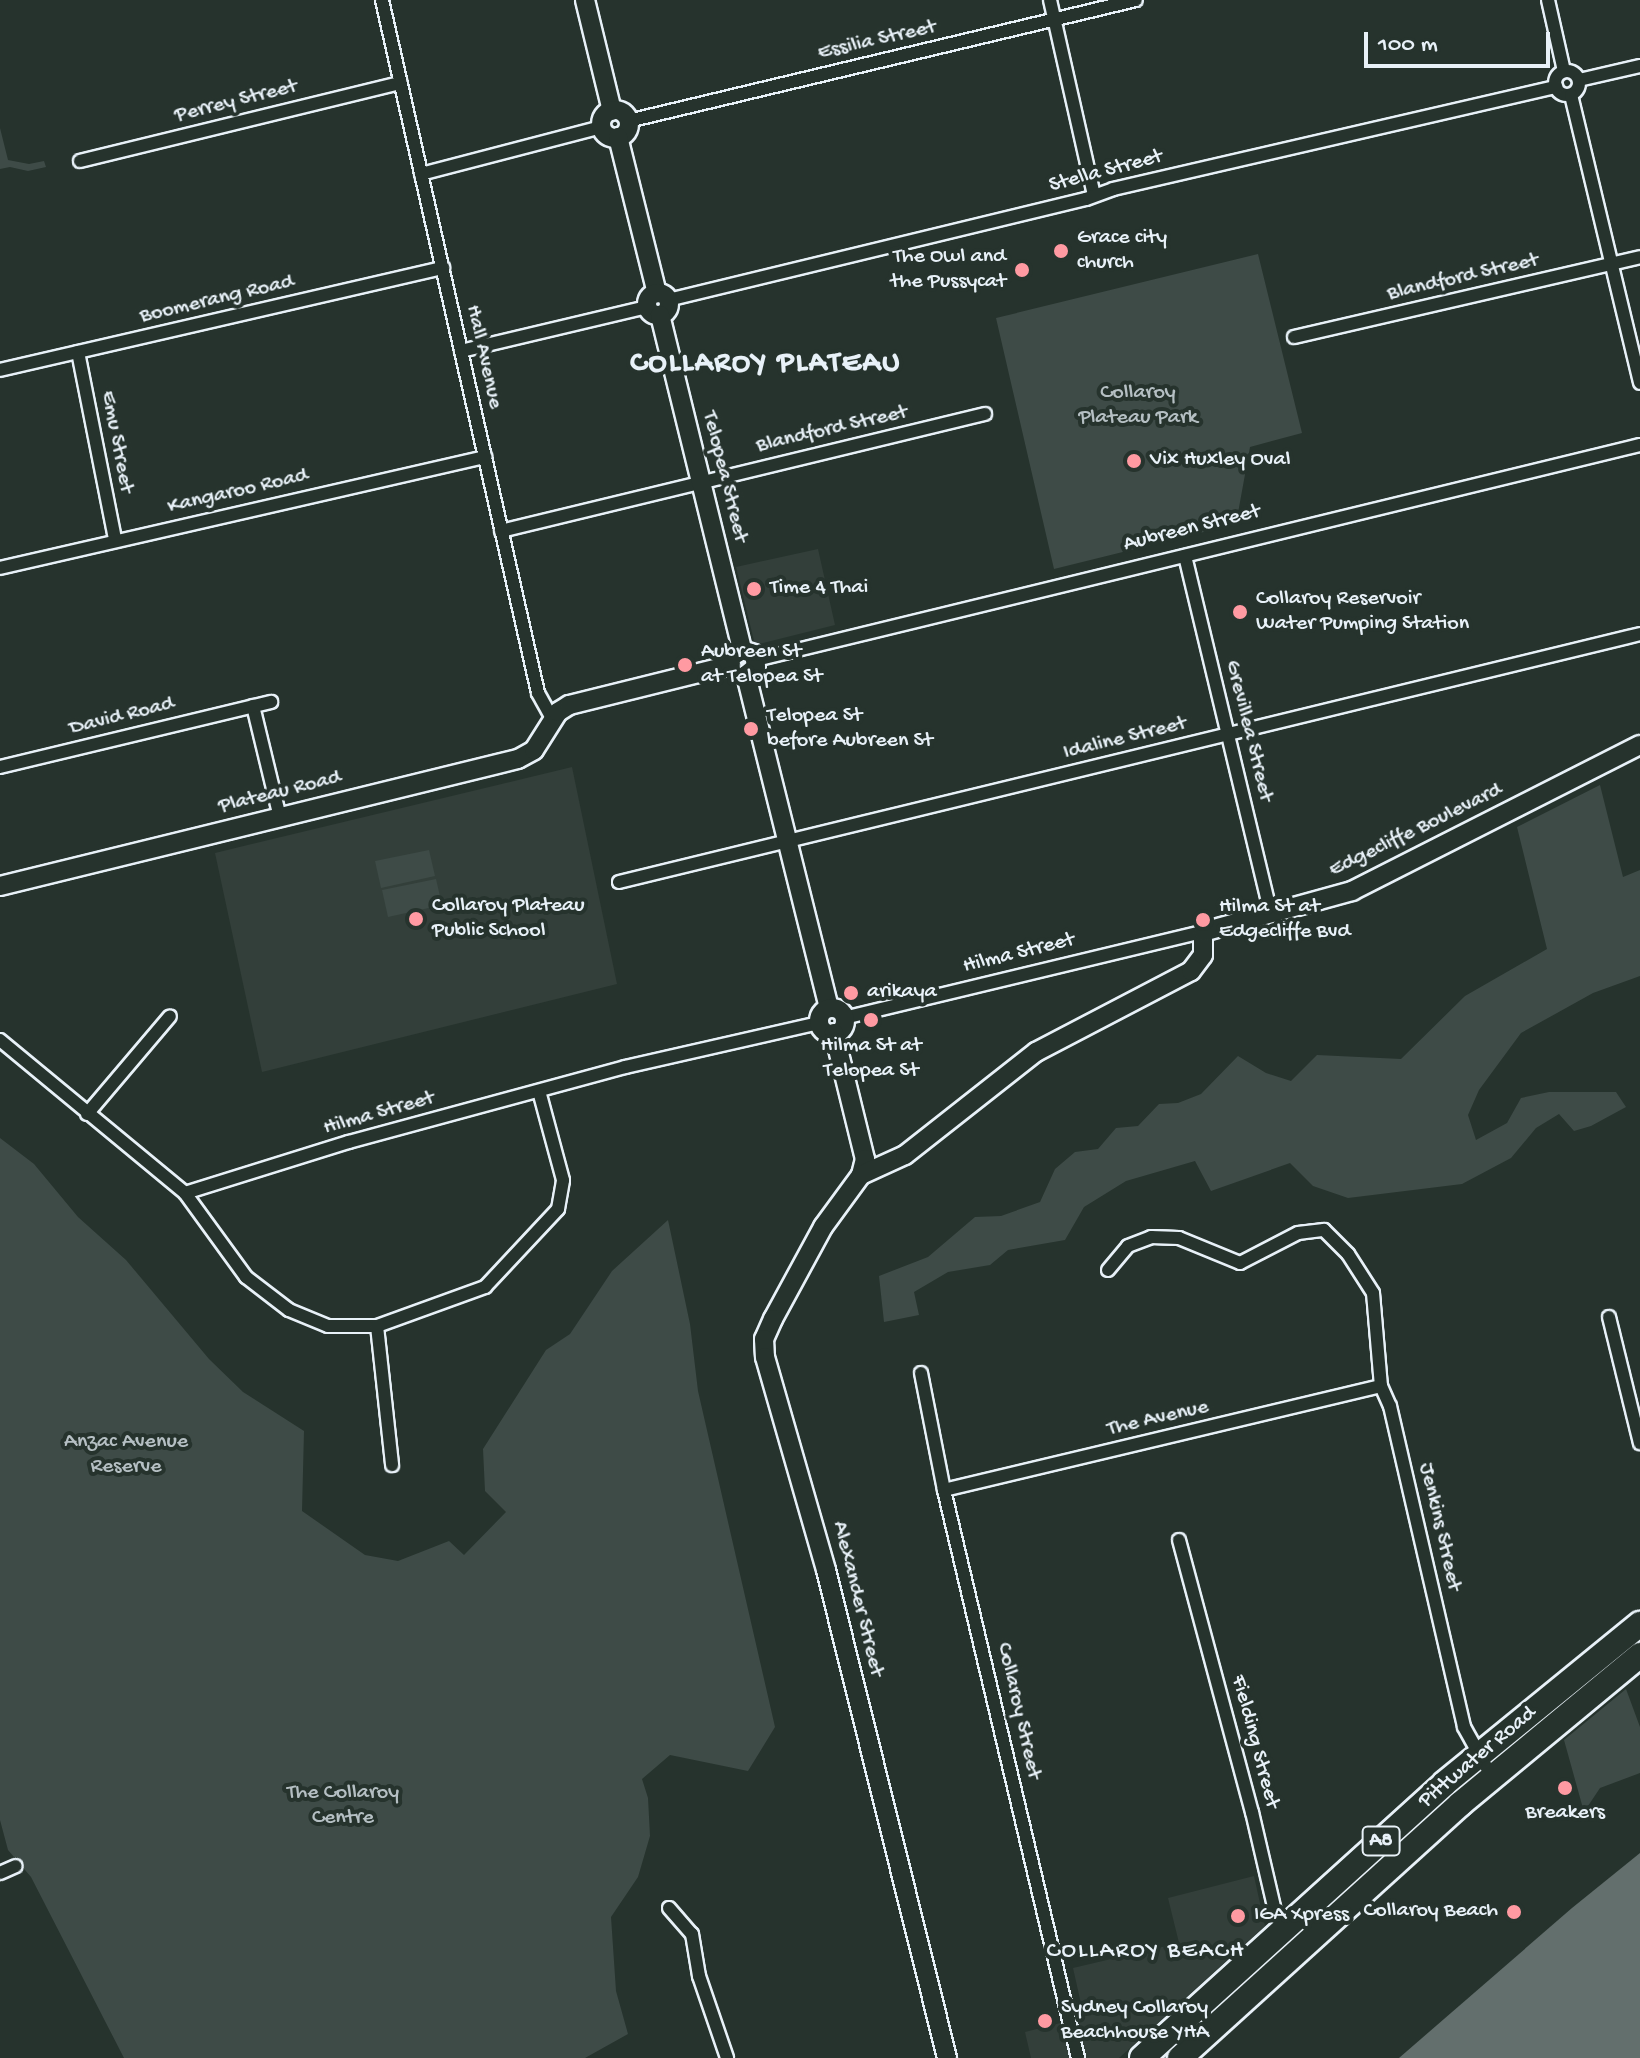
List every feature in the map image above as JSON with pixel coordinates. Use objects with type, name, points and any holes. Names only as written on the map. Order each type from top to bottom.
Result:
[{"type":"highway","name":"Pittwater Road","points":[[1142,2058],[1478,1756],[1640,1624]]},
{"type":"highway","name":"Pittwater Road","points":[[1180,2058],[1492,1777],[1640,1655]]},
{"type":"street","name":"Hall Avenue","points":[[382,0],[538,693],[553,720]]},
{"type":"street","name":"Telopea Street","points":[[585,0],[620,123],[658,304],[865,1159],[861,1175]]},
{"type":"street","points":[[1050,0],[1094,195]]},
{"type":"street","name":"Essilia Street","points":[[620,123],[1136,0]]},
{"type":"street","points":[[1548,0],[1564,71]]},
{"type":"street","points":[[1579,80],[1640,66]]},
{"type":"street","points":[[1564,71],[1572,72],[1579,80],[1579,88],[1571,95]]},
{"type":"street","points":[[1564,71],[1556,79],[1556,87],[1560,93],[1571,95]]},
{"type":"street","name":"Perrey Street","points":[[80,161],[401,83]]},
{"type":"street","name":"Stella Street","points":[[461,351],[1094,195],[1556,87]]},
{"type":"street","points":[[1571,95],[1640,383]]},
{"type":"street","points":[[421,174],[602,127],[606,134],[620,123]]},
{"type":"street","name":"Blandford Street","points":[[1294,337],[1640,257]]},
{"type":"street","name":"Boomerang Road","points":[[0,370],[443,268]]},
{"type":"street","name":"Emu Street","points":[[78,352],[115,539]]},
{"type":"street","name":"Blandford Street","points":[[501,531],[985,414]]},
{"type":"street","name":"Aubreen Street","points":[[553,720],[569,705],[1640,445]]},
{"type":"street","name":"Kangaroo Road","points":[[0,568],[115,539],[485,457]]},
{"type":"street","name":"Grevillea Street","points":[[1185,556],[1271,915]]},
{"type":"street","name":"Idaline Street","points":[[619,882],[1640,634]]},
{"type":"street","name":"David Road","points":[[0,767],[271,702]]},
{"type":"street","points":[[253,706],[280,818]]},
{"type":"street","name":"Plateau Road","points":[[0,886],[518,759],[534,750],[553,720]]},
{"type":"street","name":"Edgecliffe Boulevard","points":[[1203,932],[1352,891],[1640,745]]},
{"type":"street","points":[[861,1175],[905,1155],[1036,1052],[1191,971],[1203,955],[1203,932]]},
{"type":"street","name":"Hilma Street","points":[[185,1193],[349,1142],[625,1067],[1203,932]]},
{"type":"street","points":[[87,1114],[170,1016]]},
{"type":"street","points":[[0,1040],[185,1193],[246,1277],[289,1310],[328,1326],[377,1326],[485,1287],[558,1209],[563,1180],[539,1091]]},
{"type":"street","name":"Alexander Street","points":[[861,1175],[823,1227],[773,1319],[764,1339],[765,1357],[826,1570],[947,2058]]},
{"type":"street","name":"Jenkins Street","points":[[1108,1270],[1128,1246],[1151,1237],[1179,1238],[1240,1263],[1298,1233],[1324,1230],[1348,1254],[1373,1293],[1381,1386],[1390,1406],[1464,1727],[1492,1777]]},
{"type":"street","points":[[1609,1317],[1640,1443]]},
{"type":"street","points":[[377,1326],[392,1465]]},
{"type":"street","name":"Collaroy Street","points":[[921,1373],[944,1490],[1078,2058]]},
{"type":"street","name":"The Avenue","points":[[944,1490],[1381,1386]]},
{"type":"street","name":"Fielding Street","points":[[1179,1540],[1252,1812],[1275,1911],[1298,1951]]},
{"type":"street","points":[[0,1873],[16,1866]]},
{"type":"street","points":[[669,1908],[692,1934],[699,1976],[727,2058]]},
{"type":"shaded area","points":[[818,549],[835,625],[755,645],[736,567]]},
{"type":"shaded area","name":"Collaroy Plateau Public School","points":[[572,767],[617,984],[262,1072],[215,853]]},
{"type":"shaded area","points":[[1640,1853],[1640,2058],[1399,2058],[1572,1908]]},
{"type":"shaded area","points":[[1254,1876],[1265,1926],[1119,2058],[1031,2058],[1025,2032],[1084,2017],[1073,1968],[1179,1943],[1168,1898]]},
{"type":"green space","points":[[0,128],[8,160],[29,164],[44,161],[46,167],[28,171],[10,167],[0,169]]},
{"type":"green space","name":"Collaroy Plateau Park","points":[[1258,254],[1302,433],[1250,447],[1236,524],[1054,569],[996,318]]},
{"type":"green space","points":[[1600,785],[1623,877],[1640,870],[1640,976],[1593,993],[1521,1033],[1479,1090],[1468,1115],[1476,1140],[1507,1123],[1521,1098],[1549,1092],[1616,1092],[1626,1107],[1591,1126],[1574,1131],[1559,1114],[1536,1128],[1511,1158],[1462,1184],[1348,1198],[1313,1186],[1290,1163],[1211,1191],[1195,1161],[1126,1181],[1084,1207],[1065,1240],[1008,1250],[990,1265],[948,1272],[914,1292],[919,1315],[884,1322],[879,1276],[928,1257],[975,1217],[1001,1216],[1040,1202],[1055,1169],[1075,1152],[1098,1149],[1116,1128],[1138,1126],[1159,1104],[1178,1103],[1201,1094],[1238,1056],[1266,1073],[1291,1081],[1317,1055],[1401,1059],[1465,996],[1547,949],[1517,827]]},
{"type":"green space","points":[[429,850],[435,876],[381,888],[375,861]]},
{"type":"green space","points":[[436,879],[442,905],[388,917],[382,890]]},
{"type":"green space","name":"The Collaroy Centre","points":[[0,1138],[34,1164],[78,1217],[126,1260],[209,1359],[243,1392],[304,1431],[302,1511],[365,1555],[398,1561],[449,1541],[464,1555],[506,1512],[485,1491],[483,1449],[546,1350],[570,1334],[612,1271],[668,1220],[690,1324],[698,1391],[775,1727],[748,1771],[670,1755],[642,1779],[648,1798],[650,1836],[638,1877],[611,1917],[616,1991],[628,2034],[585,2058],[124,2058],[31,1877],[8,1850],[0,1820]]},
{"type":"green space","points":[[1626,1689],[1640,1727],[1640,1773],[1600,1788],[1584,1812],[1564,1740]]},
{"type":"place","name":"Grace city church","points":[[1061,251]]},
{"type":"place","name":"The Owl and the Pussycat","points":[[1022,270]]},
{"type":"place","name":"Vix Huxley Oval","points":[[1134,461]]},
{"type":"place","name":"Time 4 Thai","points":[[754,589]]},
{"type":"place","name":"Collaroy Reservoir Water Pumping Station","points":[[1240,612]]},
{"type":"place","name":"Aubreen St at Telopea St","points":[[685,665]]},
{"type":"place","name":"Telopea St before Aubreen St","points":[[751,729]]},
{"type":"place","name":"Collaroy Plateau Public School","points":[[416,919]]},
{"type":"place","name":"Hilma St at Edgecliffe Bvd","points":[[1203,920]]},
{"type":"place","name":"arikaya","points":[[851,993]]},
{"type":"place","name":"Hilma St at Telopea St","points":[[871,1020]]},
{"type":"place","name":"Breakers","points":[[1565,1788]]},
{"type":"place","name":"Collaroy Beach","points":[[1514,1912]]},
{"type":"place","name":"IGA Xpress","points":[[1238,1916]]},
{"type":"place","name":"Sydney Collaroy Beachhouse YHA","points":[[1045,2021]]},
{"type":"district","name":"COLLAROY PLATEAU","points":[[766,365]]},
{"type":"district","name":"COLLAROY BEACH","points":[[1146,1952]]},
{"type":"park label","name":"Anzac Avenue Reserve","points":[[126,1454]]}]
